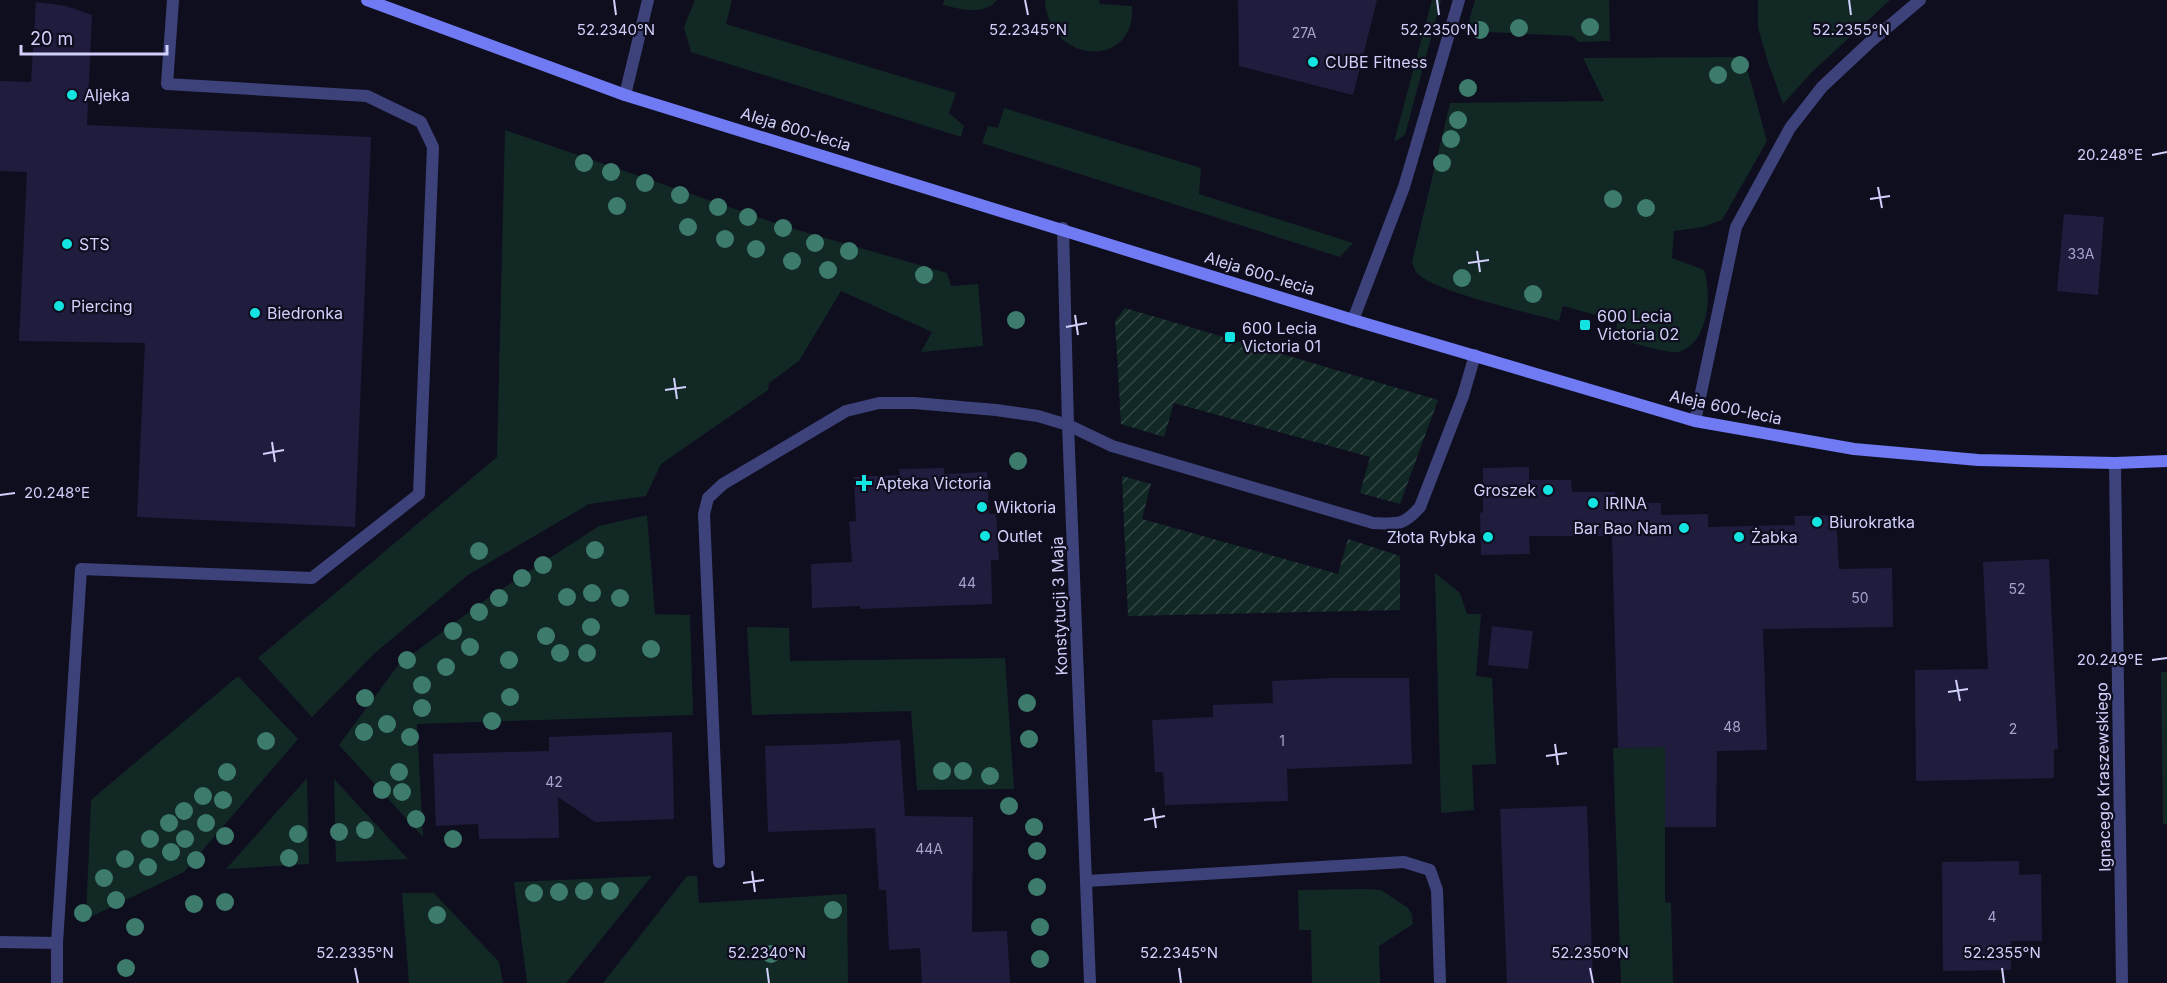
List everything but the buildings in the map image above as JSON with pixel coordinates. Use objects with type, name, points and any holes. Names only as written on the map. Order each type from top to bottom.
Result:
[{"type":"main road","name":"Aleja 600-lecia","points":[[367,0],[625,95],[1063,228],[1353,320],[1695,420],[1854,448],[1978,460],[2115,463],[2167,461]]},
{"type":"street","points":[[57,983],[57,943],[81,569],[312,578],[418,494],[433,147],[421,122],[367,96],[167,84],[173,0]]},
{"type":"street","points":[[625,95],[648,0]]},
{"type":"street","points":[[1353,320],[1404,187],[1459,0]]},
{"type":"street","points":[[1695,420],[1736,227],[1752,197],[1790,128],[1822,87],[1920,0]]},
{"type":"street","name":"Konstytucji 3 Maja","points":[[1063,228],[1068,425],[1090,983]]},
{"type":"street","points":[[719,862],[704,514],[708,498],[723,484],[846,411],[879,403],[914,403],[1038,416],[1068,425],[1112,446],[1373,523],[1397,524],[1407,521],[1420,507],[1475,355]]},
{"type":"street","name":"Ignacego Kraszewskiego","points":[[2115,463],[2122,983]]},
{"type":"street","points":[[1087,881],[1404,862],[1430,870],[1437,890],[1440,983]]},
{"type":"street","points":[[0,942],[57,943]]},
{"type":"green space","points":[[695,0],[732,0],[726,24],[956,93],[949,113],[964,126],[961,137],[691,52],[684,27]]},
{"type":"green space","points":[[944,0],[997,0],[986,8],[972,10],[943,5]]},
{"type":"green space","points":[[1045,0],[1099,0],[1100,4],[1132,6],[1130,27],[1121,41],[1107,49],[1092,51],[1075,47],[1061,37],[1050,22]]},
{"type":"green space","points":[[1432,0],[1441,0],[1405,135],[1394,142]]},
{"type":"green space","points":[[1475,0],[1609,0],[1610,41],[1579,42],[1572,36],[1466,31]]},
{"type":"green space","points":[[1758,0],[1890,0],[1812,72],[1783,104],[1758,28]]},
{"type":"green space","points":[[1744,57],[1767,141],[1722,220],[1703,227],[1674,231],[1672,258],[1704,270],[1708,292],[1706,317],[1702,329],[1688,347],[1672,352],[1646,347],[1614,337],[1618,321],[1563,306],[1559,321],[1463,295],[1428,281],[1416,271],[1412,262],[1450,103],[1604,101],[1583,58]]},
{"type":"green space","points":[[1004,108],[1201,168],[1199,194],[1353,243],[1340,257],[982,143],[988,126],[998,128]]},
{"type":"green space","points":[[505,130],[784,226],[947,273],[951,286],[978,284],[983,346],[921,352],[932,332],[841,291],[799,361],[769,383],[768,390],[661,464],[646,496],[589,504],[468,575],[375,653],[312,717],[258,658],[497,457]]},
{"type":"green space","points":[[1125,308],[1438,400],[1400,504],[1360,493],[1370,457],[1174,403],[1164,437],[1121,424],[1115,321]]},
{"type":"green space","points":[[1122,476],[1151,484],[1142,519],[1338,574],[1348,539],[1400,556],[1400,610],[1128,616]]},
{"type":"green space","points":[[647,515],[655,614],[690,615],[693,715],[417,724],[423,837],[339,745],[399,664],[488,598],[599,526]]},
{"type":"green space","points":[[1435,573],[1460,593],[1467,614],[1481,614],[1476,676],[1492,678],[1496,764],[1472,765],[1474,810],[1441,813]]},
{"type":"green space","points":[[747,627],[789,628],[790,661],[1005,658],[1014,789],[917,790],[911,711],[752,715]]},
{"type":"green space","points":[[2161,672],[2167,672],[2167,824],[2163,824]]},
{"type":"green space","points":[[238,676],[298,739],[184,872],[86,919],[91,800]]},
{"type":"green space","points":[[1665,747],[1665,902],[1671,903],[1673,983],[1621,983],[1613,748]]},
{"type":"green space","points":[[307,778],[309,864],[226,869]]},
{"type":"green space","points":[[334,779],[408,859],[336,862]]},
{"type":"green space","points":[[652,876],[566,983],[527,983],[514,882]]},
{"type":"green space","points":[[687,876],[697,876],[699,903],[847,894],[848,983],[603,983]]},
{"type":"green space","points":[[1298,890],[1381,890],[1408,908],[1412,915],[1413,924],[1379,946],[1380,983],[1312,983],[1311,930],[1299,930]]},
{"type":"green space","points":[[402,893],[434,893],[499,962],[503,983],[409,983]]},
{"type":"place","name":"CUBE Fitness","points":[[1313,62]]},
{"type":"place","name":"Aljeka","points":[[72,95]]},
{"type":"place","name":"STS","points":[[67,244]]},
{"type":"place","name":"Piercing","points":[[59,306]]},
{"type":"place","name":"Biedronka","points":[[255,313]]},
{"type":"place","name":"600 Lecia Victoria 02","points":[[1585,325]]},
{"type":"place","name":"600 Lecia Victoria 01","points":[[1230,337]]},
{"type":"place","name":"Apteka Victoria","points":[[864,483]]},
{"type":"place","name":"Groszek","points":[[1548,490]]},
{"type":"place","name":"IRINA","points":[[1593,503]]},
{"type":"place","name":"Wiktoria","points":[[982,507]]},
{"type":"place","name":"Biurokratka","points":[[1817,522]]},
{"type":"place","name":"Bar Bao Nam","points":[[1684,528]]},
{"type":"place","name":"Outlet","points":[[985,536]]},
{"type":"place","name":"Złota Rybka","points":[[1488,537]]},
{"type":"place","name":"Żabka","points":[[1739,537]]}]
